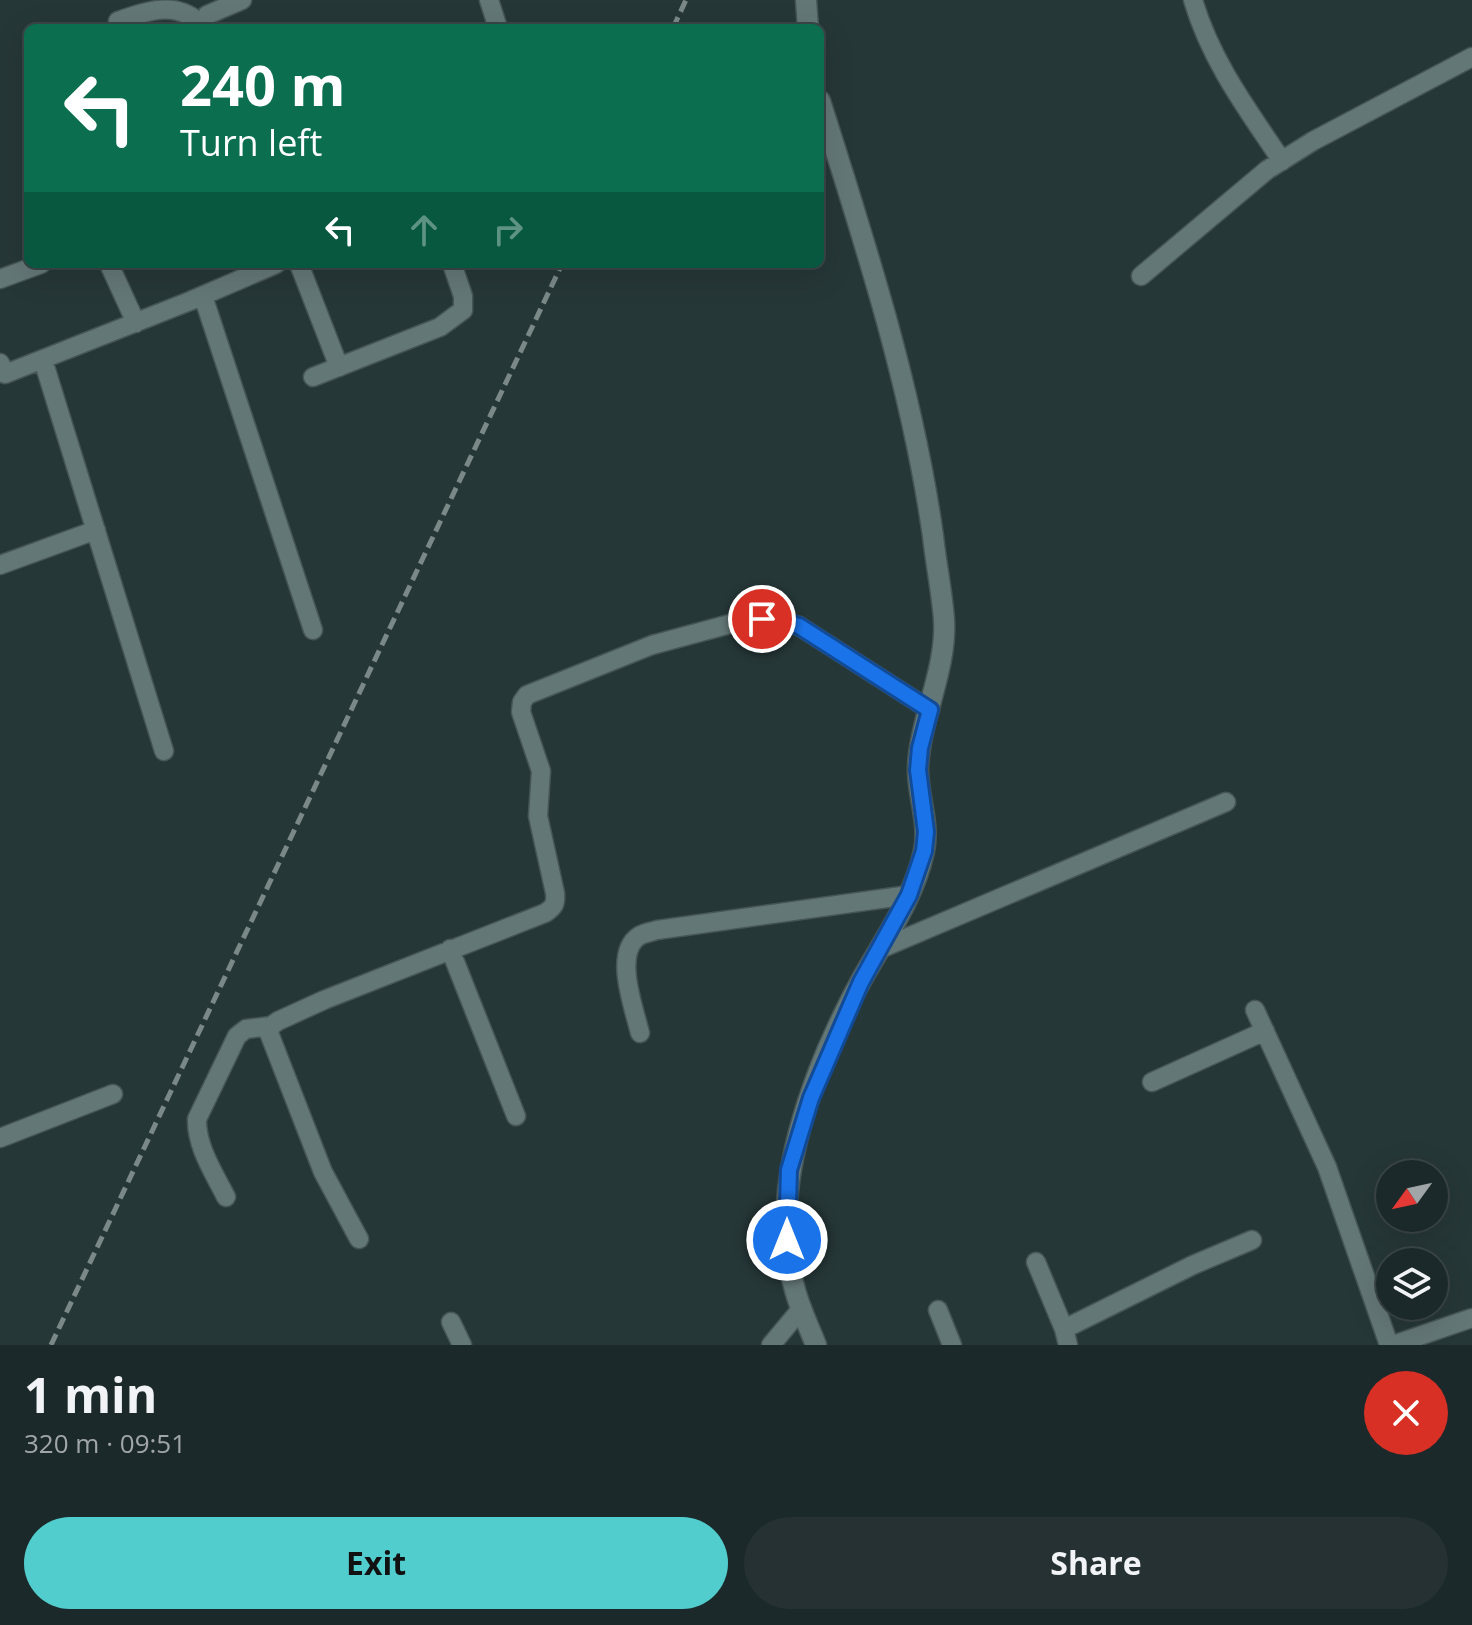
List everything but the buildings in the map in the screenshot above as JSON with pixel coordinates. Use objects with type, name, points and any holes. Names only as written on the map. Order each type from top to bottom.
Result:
[{"type":"street","points":[[118,21],[158,7],[177,6],[207,18],[242,0]]},
{"type":"street","points":[[489,0],[497,24]]},
{"type":"street","points":[[806,0],[808,24]]},
{"type":"street","points":[[1193,0],[1215,57],[1232,88],[1282,161]]},
{"type":"street","points":[[1141,276],[1221,207],[1282,161],[1313,141],[1472,57]]},
{"type":"street","points":[[816,1345],[794,1289],[787,1240],[789,1170],[800,1128],[831,1047],[861,982],[909,895],[924,851],[926,832],[918,770],[942,648],[944,622],[927,490],[895,352],[824,114]]},
{"type":"street","points":[[0,279],[30,268]]},
{"type":"street","points":[[111,268],[136,323]]},
{"type":"street","points":[[2,371],[43,360],[267,268]]},
{"type":"street","points":[[301,268],[339,367]]},
{"type":"street","points":[[313,377],[440,327],[453,319],[463,310],[463,296],[453,268]]},
{"type":"street","points":[[203,296],[313,630]]},
{"type":"street","points":[[43,360],[164,751]]},
{"type":"street","points":[[0,565],[96,530]]},
{"type":"street","points":[[226,1197],[202,1149],[196,1129],[197,1119],[237,1036],[246,1029],[271,1026],[324,1000],[545,913],[556,902],[538,816],[541,771],[521,712],[522,702],[535,690],[663,642],[730,624],[773,619],[799,626],[930,710]]},
{"type":"street","points":[[880,949],[1226,802]]},
{"type":"street","points":[[640,1033],[625,965],[628,949],[637,937],[657,930],[909,895]]},
{"type":"street","points":[[450,949],[516,1116]]},
{"type":"street","points":[[1255,1010],[1327,1167],[1391,1345],[1472,1318]]},
{"type":"street","points":[[271,1026],[271,1043],[316,1155],[359,1239]]},
{"type":"street","points":[[1152,1082],[1265,1031]]},
{"type":"street","points":[[0,1138],[113,1094]]},
{"type":"street","points":[[1036,1262],[1066,1337],[1193,1265],[1252,1240]]},
{"type":"street","points":[[771,1345],[802,1308]]},
{"type":"street","points":[[938,1310],[952,1345]]},
{"type":"street","points":[[451,1322],[462,1345]]},
{"type":"railway","points":[[675,24],[686,0]]},
{"type":"railway","points":[[51,1345],[560,268]]},
{"type":"route","points":[[762,619],[799,626],[930,710],[918,770],[926,832],[924,851],[909,895],[861,982],[831,1047],[800,1128],[789,1170],[787,1240]]}]
